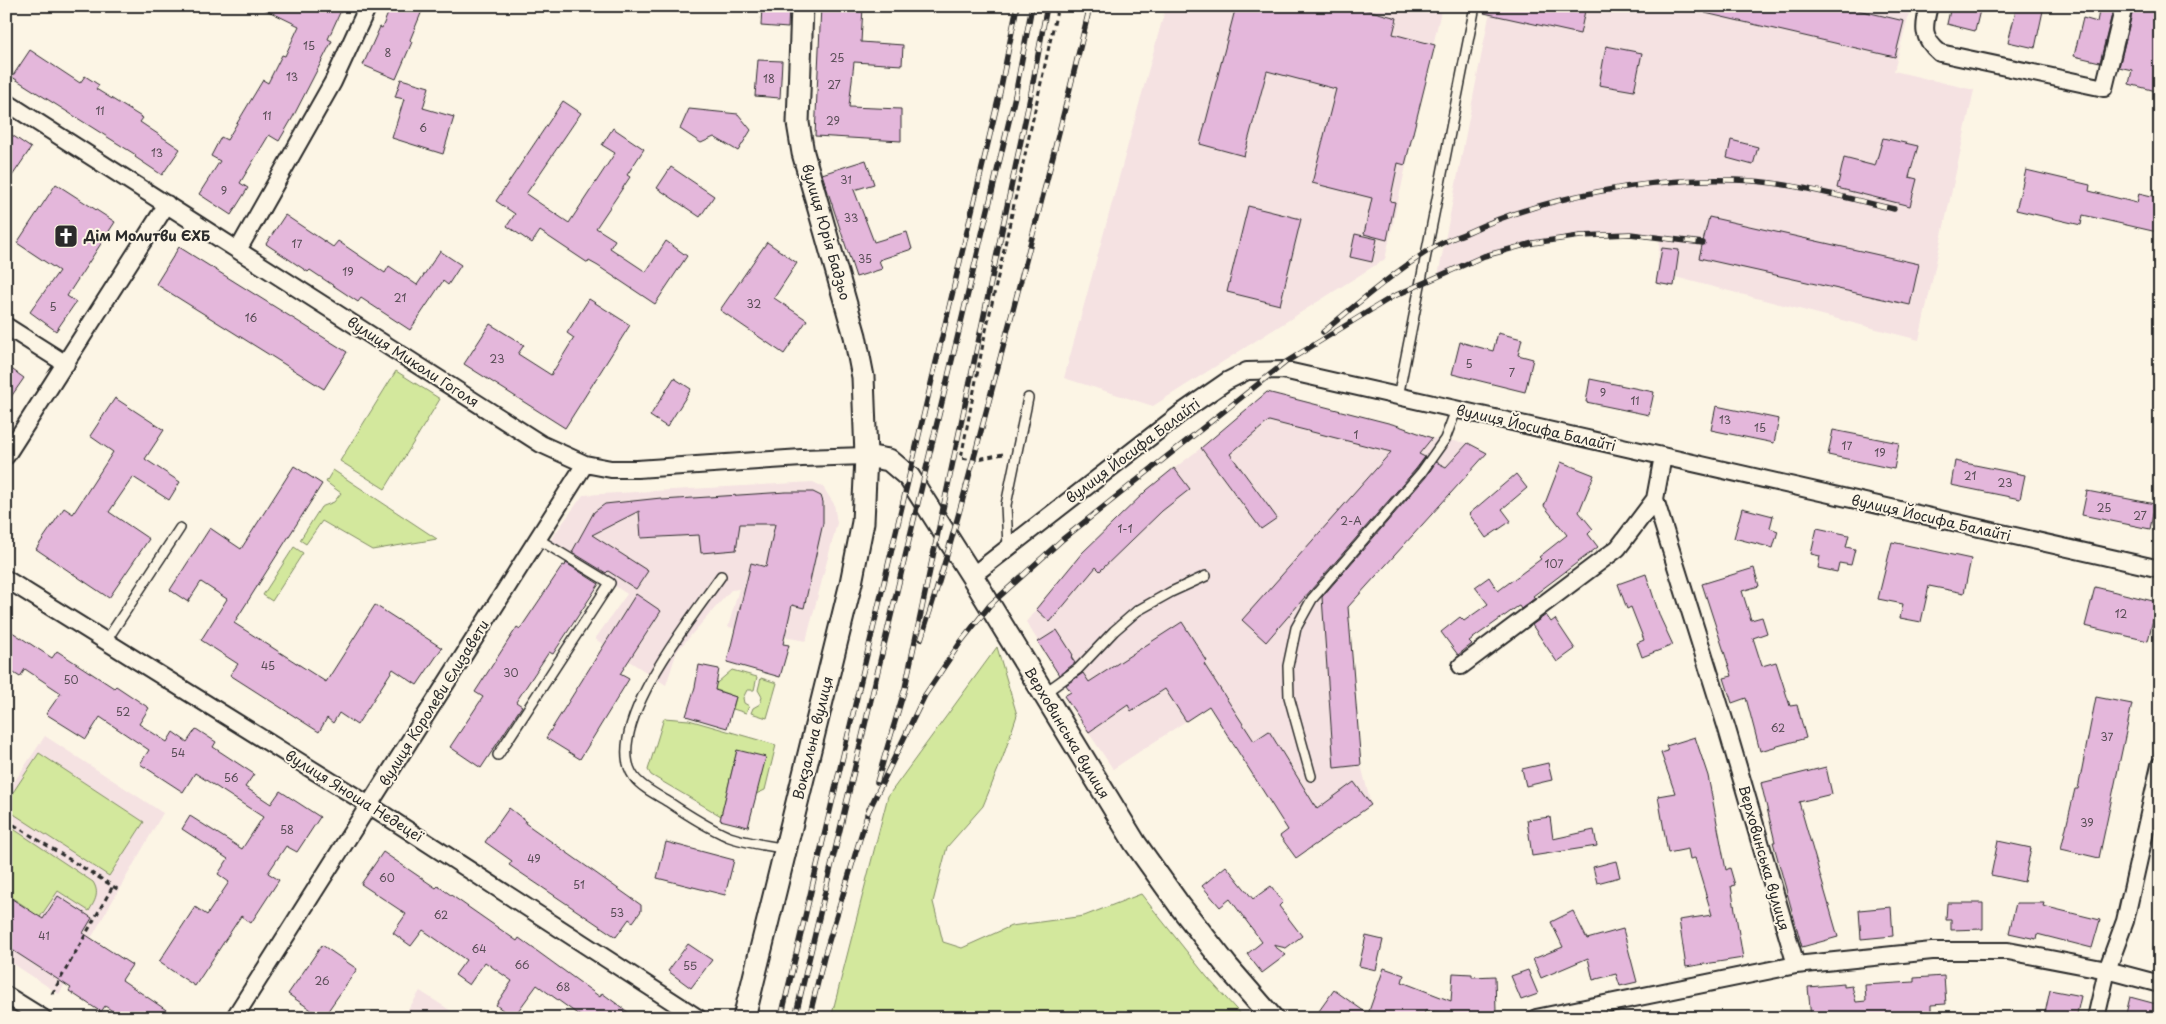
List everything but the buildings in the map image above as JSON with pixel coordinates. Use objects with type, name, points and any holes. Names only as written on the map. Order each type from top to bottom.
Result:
[{"type":"street","points":[[238,250],[333,82],[368,6]]},
{"type":"street","name":"вулиця Юрія Бадзьо","points":[[802,6],[798,123],[803,153],[855,336],[863,376],[866,456]]},
{"type":"street","points":[[1929,6],[1925,22],[1925,33],[1930,44],[1940,53],[2104,88],[2124,6]]},
{"type":"street","name":"вулиця Миколи Гоголя","points":[[6,102],[541,444],[585,464],[611,469],[636,469],[802,458],[866,456]]},
{"type":"street","points":[[6,456],[168,204]]},
{"type":"street","points":[[6,326],[66,364]]},
{"type":"street","name":"вулиця Йосифа Балайті","points":[[972,576],[1185,410],[1227,381],[1247,371],[1282,370],[2160,569]]},
{"type":"street","name":"Верховинська вулиця","points":[[866,456],[889,460],[909,478],[972,576],[1135,843],[1227,966],[1272,1018]]},
{"type":"street","name":"Вокзальна вулиця","points":[[744,1018],[851,583],[863,522],[866,456]]},
{"type":"street","name":"Верховинська вулиця","points":[[1461,666],[1618,548],[1655,499],[1662,456]]},
{"type":"street","name":"вулиця Королеви Єлизавети","points":[[234,1018],[585,464]]},
{"type":"street","name":"Верховинська вулиця","points":[[1655,499],[1727,729],[1796,965]]},
{"type":"street","name":"вулиця Яноша Недецеї","points":[[6,579],[369,805],[678,1013],[698,1018]]},
{"type":"street","points":[[2096,1018],[2107,970],[2125,921],[2160,765]]},
{"type":"street","points":[[1536,1018],[1796,965],[1932,951],[2008,951],[2107,970],[2160,984]]},
{"type":"street","points":[[6,995],[43,1018]]},
{"type":"lane","points":[[1398,397],[1475,6]]},
{"type":"lane","points":[[1008,547],[1006,505],[1028,398]]},
{"type":"lane","points":[[1311,776],[1289,697],[1288,666],[1296,628],[1312,599],[1421,473],[1445,438],[1456,410]]},
{"type":"lane","points":[[106,641],[180,528]]},
{"type":"lane","points":[[498,756],[610,583],[538,539]]},
{"type":"lane","points":[[721,576],[650,679],[636,709],[628,733],[626,760],[634,777],[651,791],[697,821],[728,836],[786,849]]},
{"type":"lane","points":[[1043,694],[1078,669],[1114,631],[1137,611],[1170,592],[1206,576]]},
{"type":"path","points":[[1016,451],[973,460],[961,458],[982,344],[1058,6]]},
{"type":"path","points":[[6,820],[119,890]]},
{"type":"path","points":[[52,994],[113,886]]},
{"type":"shaded area","points":[[1166,6],[1442,6],[1385,259],[1153,406],[1064,378]]},
{"type":"shaded area","points":[[1491,6],[1911,6],[1894,71],[1974,90],[1919,340],[1675,277],[1674,286],[1656,283],[1660,237],[1630,234],[1580,236],[1533,243],[1484,256],[1438,276]]},
{"type":"shaded area","points":[[1267,392],[1396,425],[1432,438],[1468,443],[1487,453],[1348,607],[1361,765],[1371,805],[1296,858],[1280,836],[1287,830],[1209,706],[1113,769],[1064,696],[1070,692],[1026,622],[1082,553],[1151,486],[1201,448]]},
{"type":"shaded area","points":[[813,482],[823,487],[834,504],[837,523],[806,641],[728,627],[739,589],[731,590],[677,651],[666,685],[595,639],[627,594],[549,542],[583,495]]},
{"type":"shaded area","points":[[45,736],[163,813],[59,994],[6,959],[6,794]]},
{"type":"shaded area","points":[[420,991],[462,1018],[403,1018]]},
{"type":"green space","points":[[396,371],[440,399],[385,489],[340,461]]},
{"type":"green space","points":[[333,470],[437,539],[372,550],[322,521],[306,544],[300,540],[321,507],[334,502],[341,493],[326,482]]},
{"type":"green space","points":[[294,547],[303,553],[272,601],[263,595]]},
{"type":"green space","points":[[997,647],[1017,715],[1003,757],[983,806],[947,847],[933,902],[943,942],[962,948],[1011,926],[1084,916],[1141,894],[1207,977],[1244,1018],[831,1018],[888,796]]},
{"type":"green space","points":[[732,670],[757,677],[754,690],[747,690],[743,698],[744,703],[749,706],[746,713],[733,709],[736,697],[711,688]]},
{"type":"green space","points":[[761,678],[777,683],[767,718],[751,713],[753,708],[760,704],[762,697],[758,690]]},
{"type":"green space","points":[[664,718],[689,720],[776,745],[765,790],[756,794],[737,750],[721,816],[651,775],[648,770]]},
{"type":"green space","points":[[39,753],[144,822],[109,876],[6,809],[6,803]]},
{"type":"green space","points":[[6,824],[93,882],[96,893],[95,900],[89,911],[58,891],[38,920],[24,911],[26,907],[6,894]]},
{"type":"railway","points":[[781,1018],[1000,92],[1017,6]]},
{"type":"railway","points":[[795,1018],[1015,96],[1032,6]]},
{"type":"railway","points":[[877,782],[905,688],[1031,93],[1047,6]]},
{"type":"railway","points":[[921,639],[973,462],[1047,181],[1090,6]]},
{"type":"railway","points":[[1323,332],[1389,278],[1439,244],[1528,209],[1597,192],[1667,182],[1701,180],[1754,181],[1815,190],[1894,209]]},
{"type":"railway","points":[[867,814],[925,695],[960,643],[990,605],[1063,539],[1286,362],[1392,297],[1484,256],[1533,243],[1580,236],[1630,234],[1703,243]]},
{"type":"railway","points":[[809,1018],[824,957],[869,809]]},
{"type":"place","name":"Дім Молитви ЄХБ","points":[[66,236]]}]
